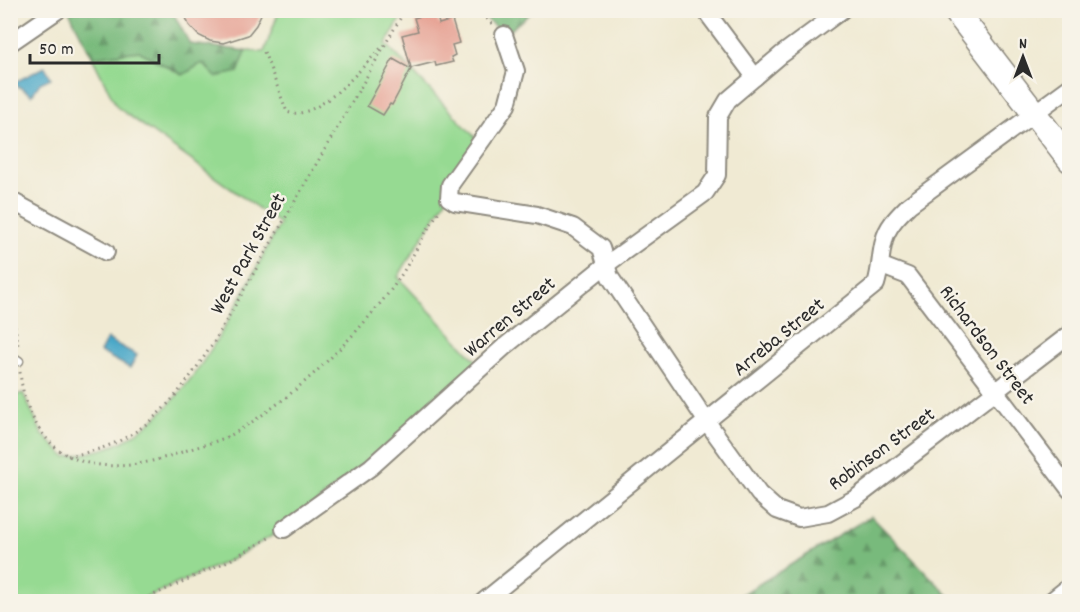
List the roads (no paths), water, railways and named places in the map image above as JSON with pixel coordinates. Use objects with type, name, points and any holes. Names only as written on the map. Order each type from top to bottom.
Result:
[{"type":"main road","points":[[955,10],[1070,160]]},
{"type":"street","points":[[10,43],[58,10]]},
{"type":"street","points":[[705,10],[755,77]]},
{"type":"street","name":"Warren Street","points":[[284,529],[371,467],[504,347],[607,264],[705,193],[717,175],[718,117],[728,100],[842,10]]},
{"type":"street","name":"Robinson Street","points":[[504,35],[516,71],[507,105],[450,185],[449,198],[455,202],[537,215],[573,227],[601,248],[610,277],[707,422],[759,494],[777,510],[799,518],[828,513],[856,498],[1070,334]]},
{"type":"street","name":"Arreba Street","points":[[483,602],[876,284],[882,266],[884,240],[891,224],[909,205],[1070,87]]},
{"type":"street","points":[[10,200],[106,252]]},
{"type":"street","name":"Richardson Street","points":[[882,266],[908,276],[1070,490]]},
{"type":"street","points":[[1050,602],[1070,586]]},
{"type":"lane","points":[[10,355],[19,362]]},
{"type":"water","points":[[45,67],[51,78],[40,83],[32,95],[13,83]]},
{"type":"water","points":[[107,339],[137,355],[130,368],[100,352]]}]
